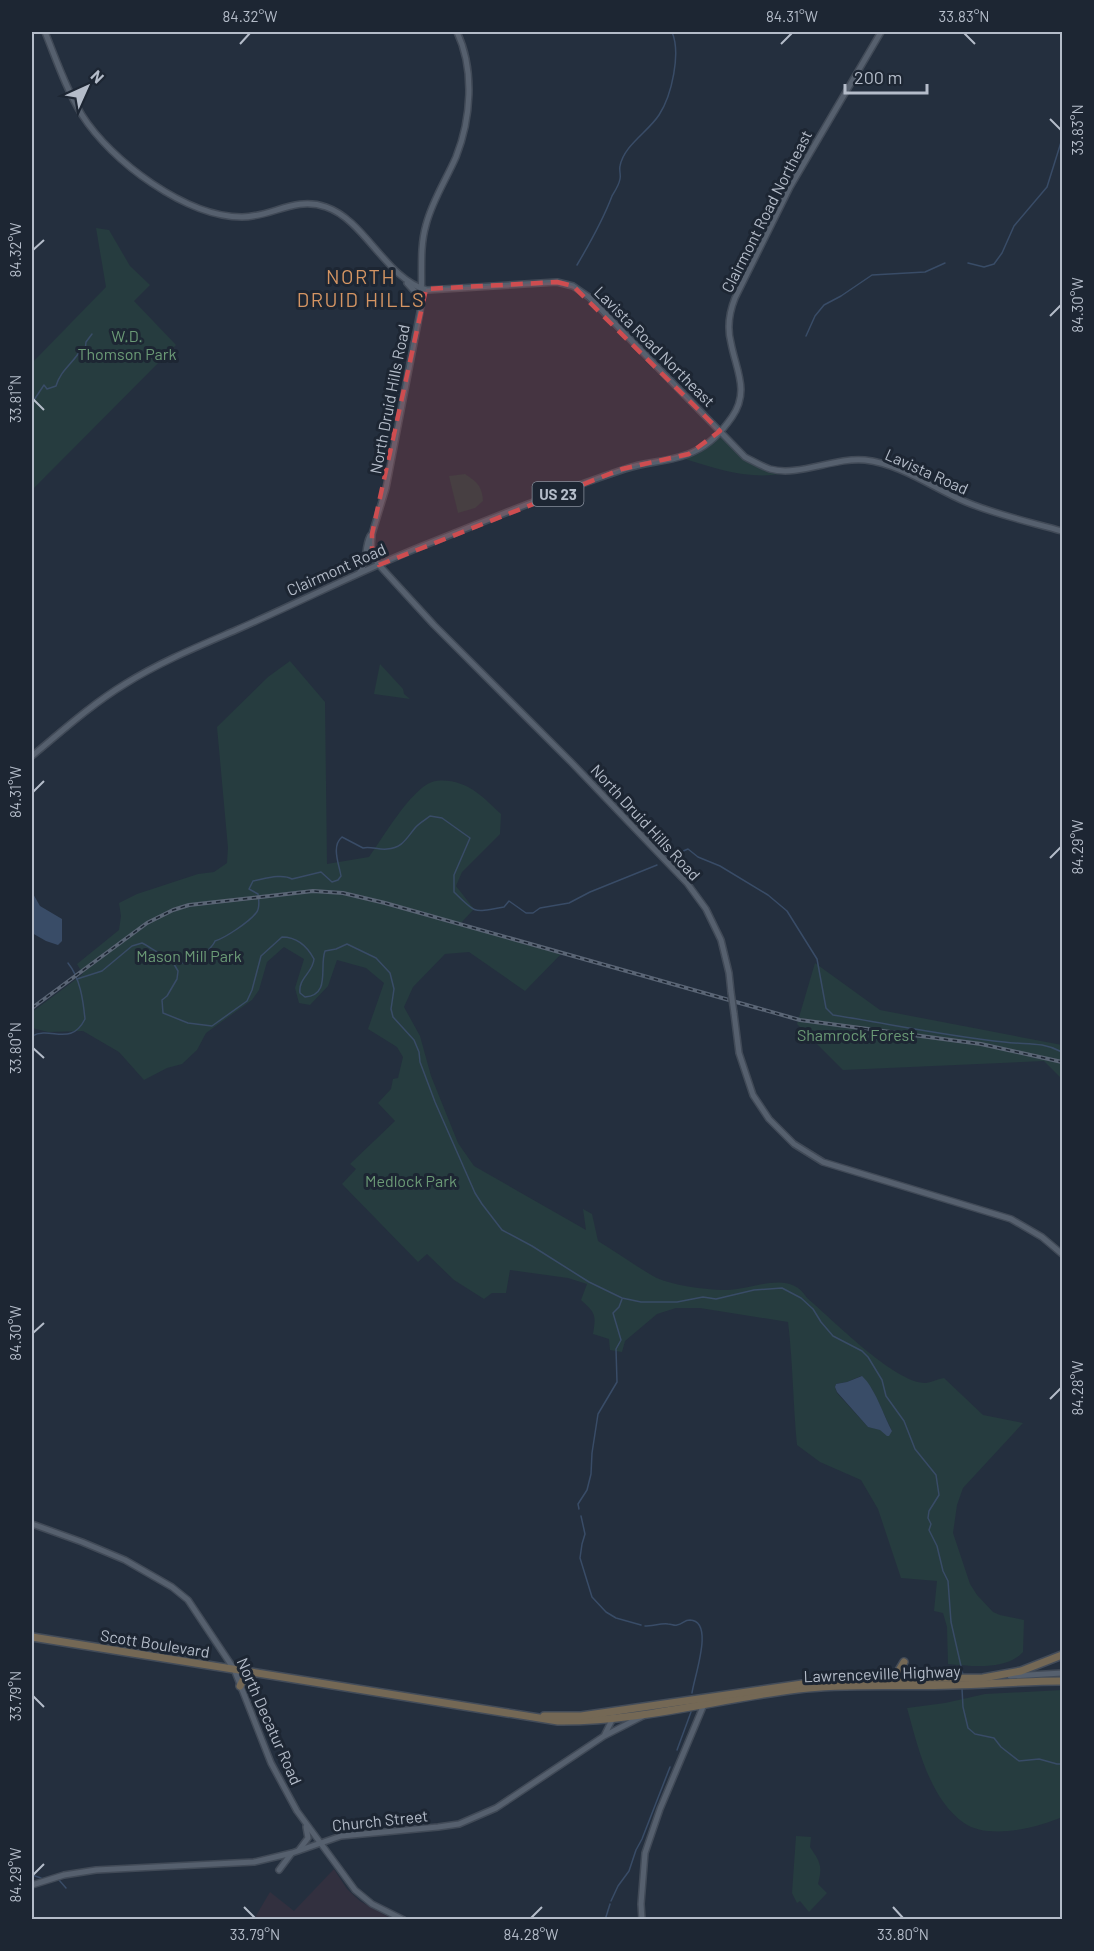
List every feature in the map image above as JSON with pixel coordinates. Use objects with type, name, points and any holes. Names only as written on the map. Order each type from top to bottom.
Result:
[{"type":"highway","name":"Scott Boulevard","points":[[32,1637],[538,1717]]},
{"type":"highway","points":[[983,1678],[1021,1671],[1062,1655]]},
{"type":"highway","points":[[886,1679],[896,1674],[904,1662],[905,1672],[917,1679]]},
{"type":"highway","points":[[240,1686],[244,1678],[252,1672]]},
{"type":"highway","name":"Lawrenceville Highway","points":[[705,1701],[837,1686],[1016,1681],[1062,1676]]},
{"type":"highway","name":"Lawrenceville Highway","points":[[969,1681],[983,1678]]},
{"type":"highway","name":"Lawrenceville Highway","points":[[705,1701],[818,1681],[917,1679],[953,1682]]},
{"type":"highway","points":[[538,1717],[581,1716],[705,1701]]},
{"type":"highway","points":[[538,1717],[558,1721],[614,1719],[644,1715],[705,1701]]},
{"type":"main road","name":"Lavista Road Northeast","points":[[45,32],[70,93],[87,122],[116,153],[155,184],[201,210],[228,216],[252,216],[295,203],[325,206],[345,218],[405,279],[423,289],[557,282],[573,286],[589,297],[720,431]]},
{"type":"main road","name":"North Druid Hills Road","points":[[457,32],[467,63],[469,92],[467,116],[455,159],[425,226],[421,307],[386,488],[374,526],[371,549],[379,565],[393,581],[687,883],[701,901],[720,940],[729,973],[740,1053],[753,1095],[769,1119],[794,1144],[823,1162],[1011,1219],[1042,1237],[1062,1254]]},
{"type":"main road","name":"Clairmont Road Northeast","points":[[677,458],[701,448],[735,413],[742,390],[729,336],[730,313],[735,298],[790,187],[881,32]]},
{"type":"main road","points":[[405,279],[417,280],[423,272]]},
{"type":"main road","points":[[405,279],[417,294],[421,307]]},
{"type":"main road","name":"Lavista Road","points":[[720,431],[745,456],[771,469],[796,470],[844,460],[876,462],[908,474],[970,504],[1062,531]]},
{"type":"main road","name":"Clairmont Road","points":[[32,756],[92,706],[129,682],[200,646],[394,558],[459,532],[622,469],[677,458]]},
{"type":"main road","points":[[358,574],[365,565],[367,540],[374,526]]},
{"type":"main road","points":[[393,581],[388,568],[394,558]]},
{"type":"main road","name":"North Decatur Road","points":[[32,1524],[132,1563],[178,1591],[193,1605],[234,1669],[275,1771],[304,1821],[321,1841],[347,1880],[363,1897],[404,1920]]},
{"type":"main road","name":"Lawrenceville Highway","points":[[983,1678],[1062,1676]]},
{"type":"main road","points":[[642,1920],[645,1853],[660,1809],[705,1701]]},
{"type":"main road","name":"Church Street","points":[[604,1736],[614,1719],[615,1711]]},
{"type":"main road","name":"Church Street","points":[[32,1886],[78,1872],[254,1862],[295,1852],[321,1841],[347,1834],[438,1827],[467,1821],[496,1808],[604,1736],[644,1715]]},
{"type":"main road","points":[[279,1870],[309,1836],[304,1821]]},
{"type":"highlighted area","points":[[557,282],[573,286],[720,431],[689,454],[622,469],[379,565],[372,551],[372,534],[426,289]]},
{"type":"shaded area","points":[[334,1869],[347,1889],[360,1901],[392,1919],[254,1919],[270,1892],[294,1911]]},
{"type":"green space","name":"W.D. Thomson Park","points":[[96,228],[109,230],[130,266],[150,285],[134,301],[176,345],[32,490],[32,363],[106,287]]},
{"type":"green space","points":[[718,433],[745,457],[771,469],[797,470],[782,474],[753,475],[682,458]]},
{"type":"green space","points":[[465,474],[478,485],[483,501],[475,508],[458,513],[449,476]]},
{"type":"green space","points":[[290,661],[325,702],[327,864],[369,857],[406,804],[424,786],[437,781],[460,784],[479,794],[501,814],[500,834],[462,872],[456,886],[474,909],[459,925],[562,953],[525,991],[469,952],[445,954],[413,987],[404,1007],[420,1036],[431,1076],[458,1143],[474,1166],[586,1230],[583,1209],[592,1214],[598,1241],[646,1272],[668,1282],[717,1290],[769,1283],[790,1284],[799,1289],[864,1348],[898,1373],[926,1383],[944,1378],[983,1415],[1023,1423],[963,1488],[957,1505],[953,1533],[970,1584],[977,1595],[993,1612],[1024,1620],[1023,1652],[1016,1658],[988,1666],[948,1664],[947,1627],[943,1613],[934,1611],[937,1581],[901,1578],[878,1509],[861,1480],[820,1462],[797,1445],[788,1322],[700,1308],[676,1308],[657,1314],[625,1341],[622,1352],[610,1350],[609,1339],[593,1334],[594,1315],[581,1300],[587,1284],[568,1278],[510,1270],[506,1293],[492,1293],[484,1299],[454,1280],[427,1254],[418,1262],[342,1184],[356,1169],[350,1164],[395,1121],[378,1103],[391,1089],[393,1079],[398,1078],[403,1057],[397,1047],[368,1029],[384,983],[366,968],[337,960],[328,986],[310,1005],[299,1003],[295,988],[304,959],[284,947],[267,962],[259,990],[252,1000],[206,1033],[197,1050],[182,1064],[167,1068],[144,1080],[119,1052],[83,1031],[48,1032],[32,1028],[32,1012],[83,974],[77,964],[119,930],[121,916],[119,903],[137,894],[198,874],[214,872],[227,863],[228,848],[217,727],[268,677]],"holes":[[[861,1376],[872,1389],[892,1431],[868,1427],[837,1393],[835,1387],[836,1384]]]},
{"type":"green space","points":[[380,664],[403,689],[404,694],[410,699],[374,694]]},
{"type":"green space","name":"Shamrock Forest","points":[[815,963],[880,1010],[1062,1045],[1062,1079],[1044,1061],[843,1070],[797,1024]]},
{"type":"green space","points":[[1062,1690],[1062,1817],[1040,1825],[999,1831],[986,1831],[964,1823],[952,1812],[933,1786],[926,1771],[907,1708],[985,1694]]},
{"type":"green space","points":[[796,1836],[811,1837],[810,1847],[820,1868],[818,1884],[827,1893],[809,1912],[800,1901],[797,1903],[792,1893]]},
{"type":"water","points":[[32,892],[40,906],[62,919],[62,941],[58,945],[32,933]]},
{"type":"water","points":[[862,1376],[875,1394],[892,1431],[889,1436],[880,1430],[868,1427],[837,1392],[836,1384]]},
{"type":"waterway","points":[[577,265],[618,186],[622,158],[664,107],[674,74],[676,51],[672,32]]},
{"type":"waterway","points":[[968,263],[984,267],[994,264],[1002,253],[1014,226],[1047,187],[1062,139],[1062,121]]},
{"type":"waterway","points":[[806,336],[815,316],[824,305],[872,275],[925,272],[945,263]]},
{"type":"waterway","points":[[85,351],[86,342],[92,334]]},
{"type":"waterway","points":[[32,403],[44,385],[47,389],[56,386],[60,376],[80,351],[103,354]]},
{"type":"waterway","points":[[77,979],[102,971],[132,946],[142,943],[176,961],[189,962],[204,954],[215,941],[237,929],[256,913],[259,907],[258,894],[249,889],[253,881],[278,876],[292,879],[321,872],[332,882],[338,880],[341,876],[336,850],[342,837],[363,848],[392,848],[403,842],[417,826],[430,816],[442,818],[470,838],[454,875],[454,892],[467,905],[476,910],[504,907],[509,901],[526,913],[533,913],[540,908],[569,903],[657,865]]},
{"type":"waterway","points":[[669,857],[688,849],[698,857],[720,866],[768,895],[787,911],[817,959],[826,1008],[833,1015],[961,1037],[1040,1045],[1062,1052]]},
{"type":"waterway","points":[[171,959],[178,971],[177,979],[162,1000],[163,1013],[188,1023],[212,1026],[247,1001],[261,956],[282,937],[301,943],[314,959],[301,983],[300,993],[305,997],[313,995],[321,986],[325,951],[347,944],[376,958],[390,973],[394,989],[391,1009],[393,1017],[414,1040],[435,1102],[475,1193],[502,1230],[589,1282],[622,1298],[641,1302],[677,1302],[703,1297],[716,1299],[754,1290],[782,1288],[801,1298],[813,1309],[833,1336],[862,1351],[882,1380],[886,1396],[904,1421],[915,1449],[936,1475],[939,1495],[929,1511],[928,1518],[931,1524],[929,1530],[937,1546],[948,1581],[951,1622],[963,1675]]},
{"type":"waterway","points":[[32,1036],[46,1033],[67,1034],[73,1032],[85,1019],[78,982],[68,963]]},
{"type":"waterway","points":[[579,1509],[578,1504],[587,1490],[591,1474],[598,1414],[617,1382],[616,1349],[621,1340],[613,1313],[619,1307],[622,1299]]},
{"type":"waterway","points":[[581,1516],[585,1534],[580,1558],[592,1597],[606,1612],[616,1618],[641,1625]]},
{"type":"waterway","points":[[645,1626],[676,1625],[690,1620],[697,1623],[702,1639],[692,1693]]},
{"type":"waterway","points":[[962,1689],[968,1728],[975,1734],[994,1738],[1001,1747],[1019,1761],[1039,1759],[1062,1764]]},
{"type":"waterway","points":[[677,1750],[691,1712]]},
{"type":"waterway","points":[[611,1901],[629,1871],[670,1767]]},
{"type":"waterway","points":[[32,1875],[41,1878]]},
{"type":"waterway","points":[[59,1880],[66,1888]]},
{"type":"waterway","points":[[605,1920],[610,1904]]},
{"type":"railway","points":[[32,1008],[147,923],[173,910],[189,905],[313,891],[343,893],[385,903],[800,1020],[981,1044],[1062,1062]]},
{"type":"district","name":"NORTH DRUID HILLS","points":[[361,288]]},
{"type":"park label","name":"Mason Mill Park","points":[[189,955]]},
{"type":"park label","name":"Medlock Park","points":[[411,1180]]}]
